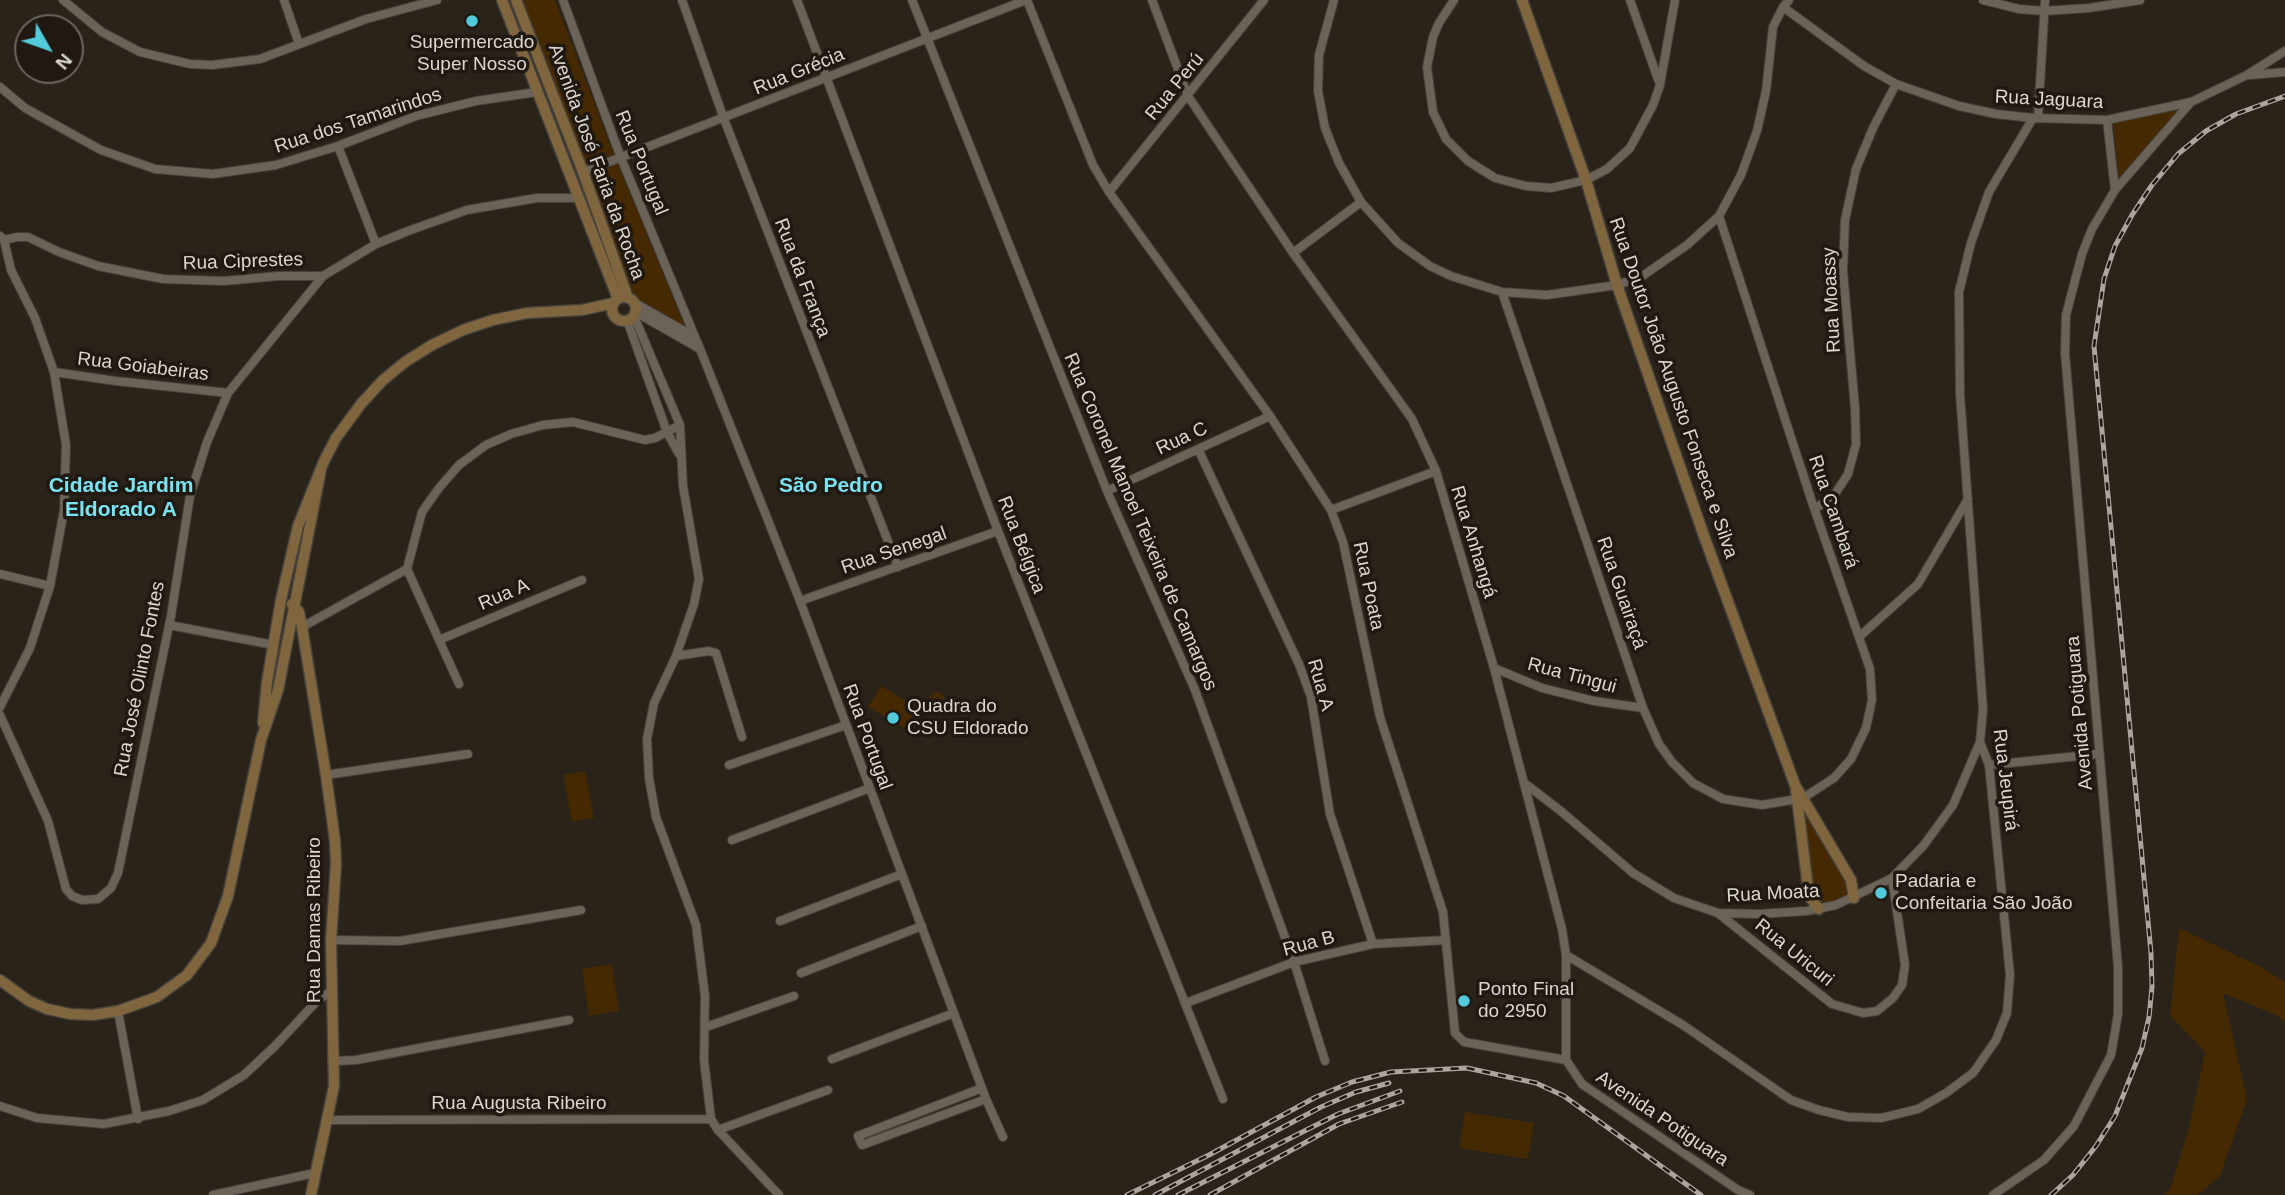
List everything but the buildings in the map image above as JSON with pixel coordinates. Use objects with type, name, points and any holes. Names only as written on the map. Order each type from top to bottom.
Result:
[{"type":"street","points":[[63,0],[116,41],[140,52],[174,62],[201,65],[260,59],[366,19],[437,0]]},
{"type":"street","points":[[284,0],[299,44]]},
{"type":"street","name":"Avenida José Faria da Rocha","points":[[502,0],[578,198],[626,309]]},
{"type":"street","name":"Avenida José Faria da Rocha","points":[[516,0],[583,173],[626,309]]},
{"type":"street","name":"Rua Portugal","points":[[563,0],[621,158],[800,601],[986,1099],[1003,1137]]},
{"type":"street","name":"Rua da França","points":[[682,0],[724,119],[898,567]]},
{"type":"street","name":"Rua Bélgica","points":[[797,0],[998,531],[1223,1099]]},
{"type":"street","name":"Rua Coronel Manoel Teixeira de Camargos","points":[[912,0],[1107,491],[1195,690],[1294,962],[1325,1061]]},
{"type":"street","name":"Rua Grécia","points":[[583,173],[926,37],[1027,0]]},
{"type":"street","name":"Rua Poata","points":[[1027,0],[1093,165],[1109,192],[1270,416],[1331,510],[1343,542],[1380,717],[1443,912],[1455,1033],[1464,1042],[1566,1060]]},
{"type":"street","name":"Rua Anhangá","points":[[1152,0],[1188,96],[1293,253],[1412,419],[1436,471],[1526,784],[1562,929],[1566,955],[1566,1060]]},
{"type":"street","name":"Rua Perú","points":[[1109,192],[1264,0]]},
{"type":"street","points":[[1334,0],[1319,55],[1318,91],[1325,128],[1339,163],[1361,202],[1398,243],[1430,266],[1451,276],[1502,292],[1547,295],[1617,285],[1640,276],[1662,263],[1720,216],[1741,175],[1757,131],[1766,92],[1773,27],[1786,3]]},
{"type":"street","points":[[1454,0],[1433,37],[1427,66],[1433,112],[1446,139],[1468,161],[1495,178],[1510,183],[1551,188],[1586,180],[1607,169],[1630,148],[1660,85],[1675,0]]},
{"type":"street","name":"Rua Doutor João Augusto Fonseca e Silva","points":[[1522,0],[1586,180],[1617,285],[1699,523],[1796,785],[1800,799],[1809,896],[1819,909]]},
{"type":"street","points":[[1630,0],[1660,85]]},
{"type":"street","points":[[1983,0],[2019,9],[2045,11],[2140,0]]},
{"type":"street","name":"Rua Jeupirá","points":[[1566,955],[1683,1025],[1791,1100],[1848,1117],[1881,1118],[1918,1109],[1973,1073],[1996,1040],[2007,1013],[2011,975],[1989,765],[1980,742],[1983,709],[1960,394],[1959,292],[1971,243],[1989,192],[2035,118],[2045,0]]},
{"type":"street","name":"Rua Jaguara","points":[[1786,3],[1864,66],[1896,84],[1959,106],[1996,114],[2035,118],[2107,120],[2191,102],[2247,75],[2285,51]]},
{"type":"street","points":[[2247,75],[2285,72]]},
{"type":"street","name":"Rua Moassy","points":[[1815,509],[1835,494],[1848,474],[1856,444],[1856,408],[1843,271],[1845,220],[1856,169],[1872,128],[1896,84]]},
{"type":"street","name":"Rua dos Tamarindos","points":[[0,87],[25,108],[101,150],[155,169],[213,174],[276,166],[416,116],[476,101],[537,92]]},
{"type":"street","name":"Avenida Potiguara","points":[[1993,1195],[2044,1160],[2074,1126],[2111,1055],[2119,1014],[2118,967],[2065,353],[2066,315],[2082,254],[2092,229],[2115,190],[2191,102]]},
{"type":"street","points":[[2107,120],[2115,190]]},
{"type":"street","points":[[338,146],[376,244]]},
{"type":"street","points":[[323,276],[376,244],[408,230],[467,211],[537,198],[578,198]]},
{"type":"street","points":[[1293,253],[1361,202]]},
{"type":"street","name":"Rua Cambará","points":[[1720,216],[1870,669],[1872,700],[1866,728],[1851,760],[1826,785],[1800,799]]},
{"type":"street","name":"Rua Ciprestes","points":[[2,238],[28,237],[97,266],[163,279],[224,281],[278,276],[323,276]]},
{"type":"street","points":[[0,707],[30,648],[50,586],[64,510],[65,476],[65,445],[54,372],[12,270],[2,238]]},
{"type":"street","name":"Rua José Olinto Fontes","points":[[0,715],[48,821],[66,889],[72,896],[82,900],[98,899],[111,888],[118,873],[169,625],[190,496],[207,442],[228,393],[323,276]]},
{"type":"street","name":"Rua Guairaçá","points":[[1502,292],[1643,708],[1665,753],[1693,783],[1723,799],[1752,804],[1800,799]]},
{"type":"street","points":[[626,309],[695,337]]},
{"type":"street","points":[[626,309],[700,349]]},
{"type":"street","points":[[626,309],[680,425],[680,455],[699,579],[694,604],[676,656],[654,703],[647,739],[649,778],[656,817],[696,925],[705,996],[704,1060],[711,1119],[718,1130],[779,1195]]},
{"type":"street","points":[[626,309],[667,432],[680,455]]},
{"type":"street","name":"Avenida José Faria da Rocha","points":[[0,980],[29,1001],[47,1009],[70,1014],[93,1014],[118,1011],[157,997],[187,975],[211,943],[228,896],[261,740],[267,682],[298,526],[336,438],[382,381],[432,345],[463,330],[527,313],[626,309]]},
{"type":"street","name":"Rua Goiabeiras","points":[[54,372],[228,393]]},
{"type":"street","name":"Rua C","points":[[1107,491],[1270,416]]},
{"type":"street","points":[[459,684],[407,569],[422,512],[458,465],[486,445],[511,434],[543,425],[573,422],[645,440],[655,438],[680,425]]},
{"type":"street","name":"Rua A","points":[[1198,449],[1299,664],[1311,697],[1331,814],[1373,944]]},
{"type":"street","name":"Avenida José Faria da Rocha","points":[[261,740],[278,690],[321,469]]},
{"type":"street","points":[[1331,510],[1436,471]]},
{"type":"street","points":[[1859,637],[1918,584],[1968,499]]},
{"type":"street","name":"Rua Senegal","points":[[800,601],[998,531]]},
{"type":"street","points":[[289,568],[288,596],[294,606]]},
{"type":"street","points":[[302,627],[407,569]]},
{"type":"street","points":[[0,574],[50,586]]},
{"type":"street","name":"Rua A","points":[[439,640],[582,580]]},
{"type":"street","name":"Rua Damas Ribeiro","points":[[294,606],[299,612],[302,627],[335,841],[331,940],[334,1086],[310,1195]]},
{"type":"street","points":[[169,625],[274,645],[279,653],[278,690]]},
{"type":"street","points":[[676,656],[709,650],[716,653],[743,737]]},
{"type":"street","name":"Rua Tingui","points":[[1494,668],[1542,688],[1594,701],[1643,708]]},
{"type":"street","points":[[729,765],[846,725]]},
{"type":"street","name":"Rua Moata","points":[[1526,784],[1633,873],[1674,898],[1718,913],[1759,914],[1819,909],[1854,898],[1892,878],[1924,845],[1953,805],[1980,742]]},
{"type":"street","points":[[326,775],[468,754]]},
{"type":"street","points":[[1989,765],[2098,754]]},
{"type":"street","points":[[732,840],[870,788]]},
{"type":"street","name":"Rua Doutor João Augusto Fonseca e Silva","points":[[1800,799],[1851,880],[1854,898]]},
{"type":"street","points":[[780,921],[902,874]]},
{"type":"street","name":"Rua Uricuri","points":[[1718,913],[1832,1004],[1863,1013],[1877,1011],[1893,998],[1902,985],[1905,965],[1892,878]]},
{"type":"street","points":[[331,940],[400,941],[581,910]]},
{"type":"street","points":[[801,972],[922,926]]},
{"type":"street","name":"Rua B","points":[[1186,1003],[1294,962],[1373,944],[1446,940]]},
{"type":"street","points":[[0,1106],[37,1118],[104,1124],[138,1119],[204,1100],[244,1074],[275,1046],[317,1001],[331,991]]},
{"type":"street","points":[[706,1027],[794,996]]},
{"type":"street","points":[[118,1011],[138,1119]]},
{"type":"street","points":[[832,1059],[954,1013]]},
{"type":"street","points":[[335,1061],[356,1060],[569,1020]]},
{"type":"street","name":"Avenida Potiguara","points":[[1566,1060],[1582,1084],[1738,1190],[1750,1195]]},
{"type":"street","points":[[982,1088],[858,1136],[862,1145],[986,1099]]},
{"type":"street","points":[[718,1130],[828,1090]]},
{"type":"street","name":"Rua Augusta Ribeiro","points":[[327,1121],[711,1119]]},
{"type":"street","points":[[214,1195],[315,1173]]},
{"type":"shaded area","points":[[521,0],[555,0],[613,152],[685,327],[644,305],[633,293]]},
{"type":"shaded area","points":[[2179,109],[2119,178],[2113,122]]},
{"type":"shaded area","points":[[881,686],[918,708],[906,729],[868,707]]},
{"type":"shaded area","points":[[934,692],[940,692],[945,700],[943,706],[934,708],[929,703],[929,697]]},
{"type":"shaded area","points":[[585,771],[594,818],[572,822],[563,775]]},
{"type":"shaded area","points":[[1803,804],[1849,881],[1852,897],[1821,907],[1812,895]]},
{"type":"shaded area","points":[[2179,928],[2261,967],[2285,982],[2285,1023],[2278,1016],[2223,993],[2247,1099],[2220,1176],[2198,1195],[2163,1195],[2170,1189],[2189,1127],[2205,1052],[2170,1016]]},
{"type":"shaded area","points":[[612,964],[619,1011],[589,1016],[582,969]]},
{"type":"shaded area","points":[[1465,1112],[1534,1123],[1528,1159],[1459,1148]]},
{"type":"railway","points":[[2051,1195],[2073,1175],[2115,1116],[2142,1048],[2152,987],[2094,346],[2104,279],[2115,246],[2132,215],[2178,154],[2206,131],[2236,114],[2285,96]]},
{"type":"railway","points":[[1127,1195],[1209,1155],[1316,1097],[1352,1082],[1391,1072],[1467,1068],[1536,1083],[1564,1096],[1701,1195]]},
{"type":"railway","points":[[1155,1195],[1321,1107],[1356,1092],[1389,1083]]},
{"type":"railway","points":[[1178,1195],[1338,1114],[1400,1091]]},
{"type":"railway","points":[[1210,1195],[1339,1124],[1402,1102]]},
{"type":"place","name":"Supermercado Super Nosso","points":[[472,21]]},
{"type":"place","name":"Quadra do CSU Eldorado","points":[[893,718]]},
{"type":"place","name":"Padaria e Confeitaria São João","points":[[1881,893]]},
{"type":"place","name":"Ponto Final do 2950","points":[[1464,1001]]},
{"type":"district","name":"São Pedro","points":[[831,486]]},
{"type":"district","name":"Cidade Jardim Eldorado A","points":[[121,498]]}]
